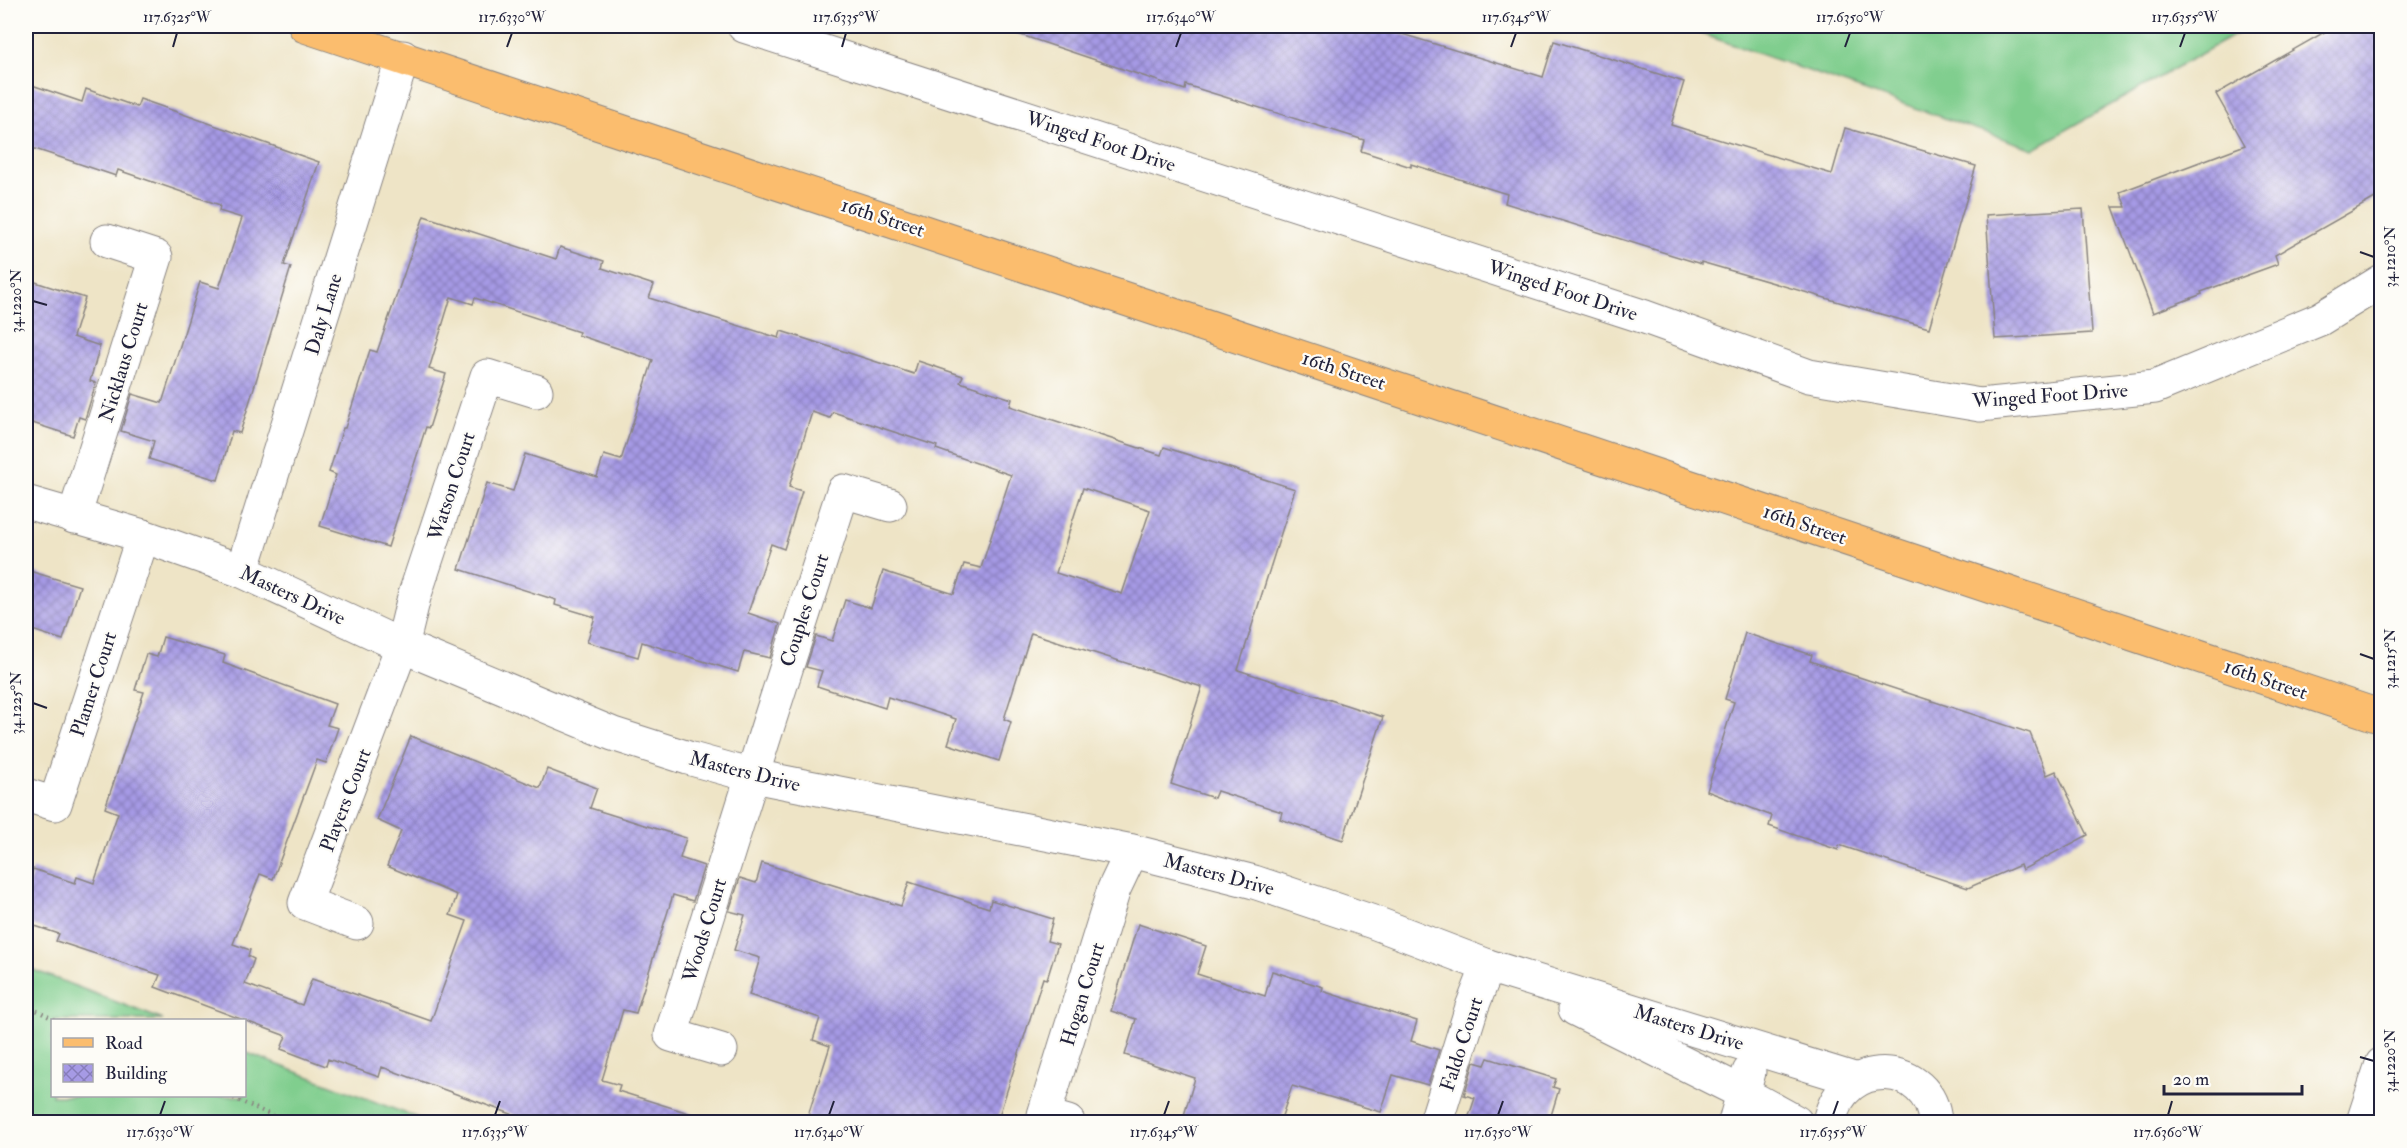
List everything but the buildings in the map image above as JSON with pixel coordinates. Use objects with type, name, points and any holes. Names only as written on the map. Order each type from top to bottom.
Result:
[{"type":"main road","name":"16th Street","points":[[305,26],[2382,717]]},
{"type":"street","name":"Winged Foot Drive","points":[[744,26],[1645,317],[1809,376],[1980,405],[2155,387],[2320,319],[2382,280]]},
{"type":"street","name":"Daly Lane","points":[[242,571],[403,57]]},
{"type":"street","name":"Nicklaus Court","points":[[74,517],[156,257],[107,241]]},
{"type":"street","name":"Watson Court","points":[[402,646],[414,597],[487,376],[536,391]]},
{"type":"street","name":"Couples Court","points":[[753,776],[766,726],[843,491],[890,505]]},
{"type":"street","name":"Masters Drive","points":[[26,502],[142,536],[242,571],[402,646],[613,734],[753,776],[1132,851],[1254,882],[1373,922],[1488,966],[1857,1080],[1872,1074],[1890,1074],[1906,1079],[1920,1089],[1939,1121]]},
{"type":"street","name":"Plamer Court","points":[[26,795],[55,804],[142,536]]},
{"type":"street","name":"Players Court","points":[[357,923],[305,903],[402,646]]},
{"type":"street","name":"Woods Court","points":[[721,1050],[671,1035],[753,776]]},
{"type":"street","name":"Hogan Court","points":[[1068,1122],[1044,1115],[1114,889],[1132,851]]},
{"type":"street","name":"Masters Drive","points":[[1488,966],[1739,1108],[1796,1122]]},
{"type":"street","name":"Faldo Court","points":[[1436,1122],[1472,1007],[1488,966]]},
{"type":"street","points":[[1739,1108],[1756,1048]]},
{"type":"street","points":[[2363,1122],[2382,1064]]},
{"type":"street","points":[[1829,1122],[1832,1107],[1842,1091],[1857,1080]]},
{"type":"path","points":[[26,1005],[53,1019]]},
{"type":"path","points":[[232,1097],[287,1122]]},
{"type":"green space","points":[[1679,26],[2250,26],[2033,149]]},
{"type":"green space","points":[[26,967],[160,1019],[51,1019],[51,1097],[246,1097],[246,1052],[428,1122],[26,1122]]}]
